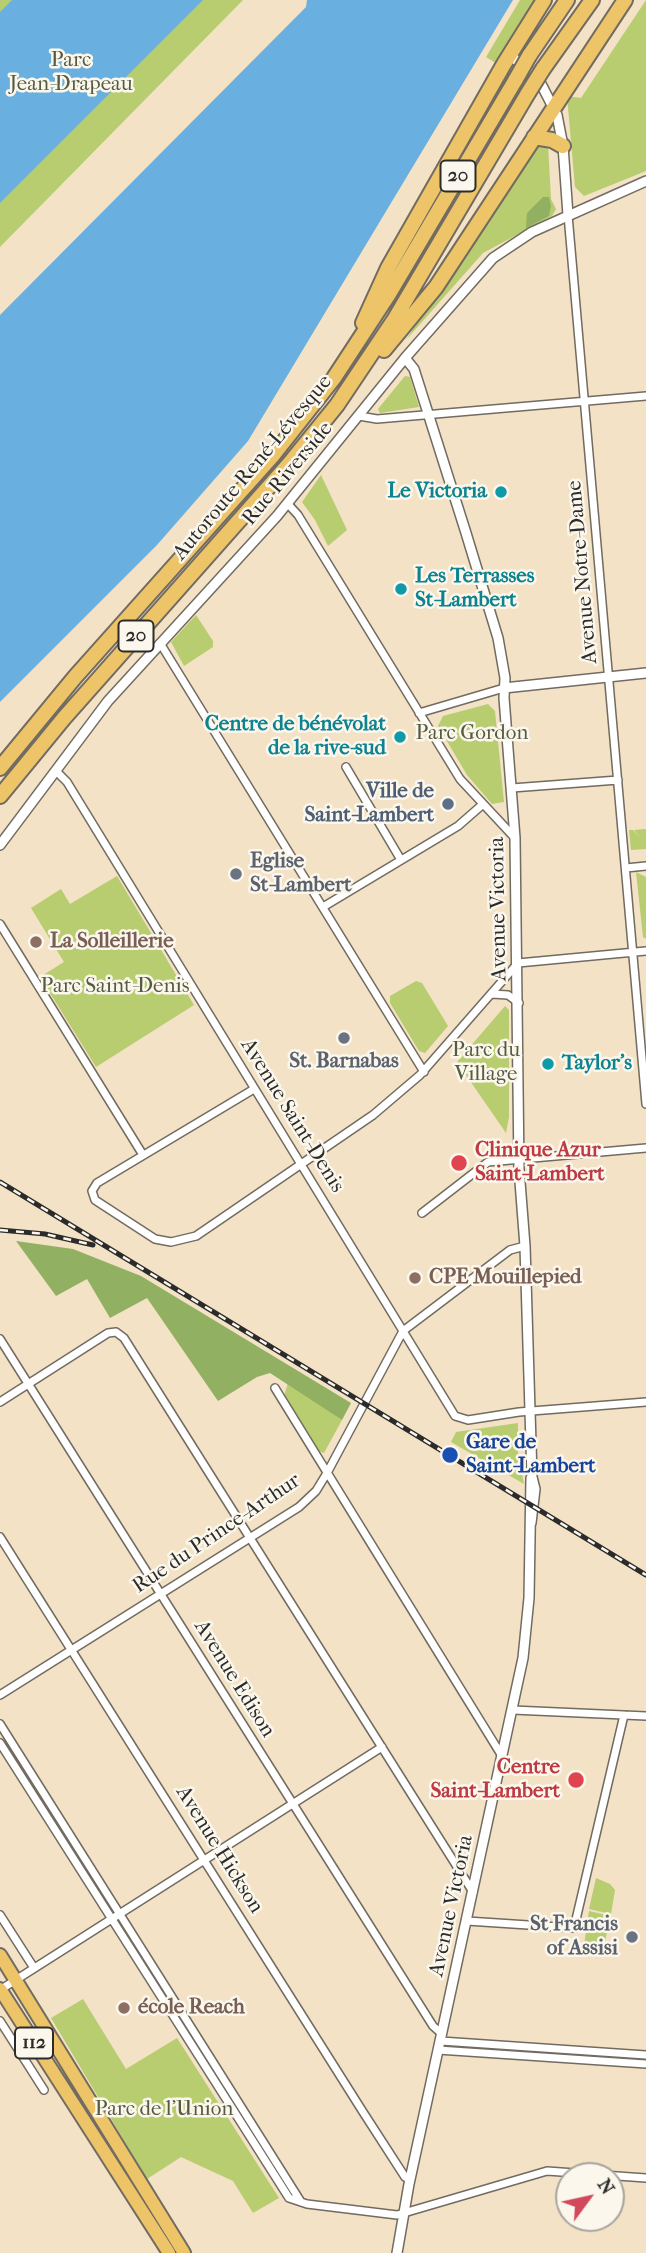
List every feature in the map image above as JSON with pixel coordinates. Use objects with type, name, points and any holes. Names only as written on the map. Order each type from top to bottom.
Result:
[{"type":"highway","points":[[343,365],[388,268],[509,54],[544,0]]},
{"type":"highway","name":"Autoroute René-Lévesque","points":[[0,768],[75,677],[274,454],[343,365],[389,294],[529,56],[567,0]]},
{"type":"highway","name":"Autoroute René-Lévesque","points":[[0,796],[80,699],[294,458],[346,393],[388,329],[543,69],[592,0]]},
{"type":"highway","points":[[346,393],[421,308],[625,0]]},
{"type":"highway","points":[[534,137],[552,140],[563,146]]},
{"type":"main road","name":"112","points":[[0,1955],[184,2253]]},
{"type":"main road","name":"112","points":[[0,1989],[169,2253]]},
{"type":"street","name":"Avenue Notre-Dame","points":[[509,54],[539,80],[554,106],[563,146],[646,1104]]},
{"type":"street","name":"Rue Riverside","points":[[0,845],[108,701],[287,503],[405,358],[498,254],[532,232],[646,181]]},
{"type":"street","name":"Avenue Victoria","points":[[397,2253],[410,2180],[513,1710],[526,1637],[531,1523],[528,1509],[532,1477],[525,1247],[519,1158],[516,838],[504,688],[498,638],[414,369],[405,358]]},
{"type":"street","points":[[359,416],[368,419],[427,415],[646,396]]},
{"type":"street","points":[[287,503],[298,515],[460,779],[516,838]]},
{"type":"street","points":[[160,643],[424,1072]]},
{"type":"street","points":[[419,713],[504,688],[646,673]]},
{"type":"street","points":[[346,767],[401,860]]},
{"type":"street","name":"Avenue Saint-Denis","points":[[56,771],[67,782],[402,1331],[458,1418],[468,1420],[530,1411]]},
{"type":"street","points":[[512,788],[618,780]]},
{"type":"street","points":[[323,907],[459,825],[482,805]]},
{"type":"street","points":[[626,868],[646,866]]},
{"type":"street","points":[[0,924],[143,1155]]},
{"type":"street","points":[[254,1089],[97,1183],[93,1191],[95,1200],[155,1239],[171,1242],[196,1236],[373,1115],[424,1072],[518,963],[646,951]]},
{"type":"street","points":[[492,994],[508,995],[519,1003]]},
{"type":"street","points":[[422,1213],[488,1161],[646,1148]]},
{"type":"street","name":"Rue du Prince-Arthur","points":[[0,1695],[299,1507],[316,1491],[327,1473],[402,1331],[510,1250],[525,1247]]},
{"type":"street","points":[[0,1402],[108,1333],[116,1332],[124,1338],[473,1892]]},
{"type":"street","name":"Avenue Edison","points":[[0,1339],[433,2026],[440,2042]]},
{"type":"street","points":[[275,1388],[502,1757]]},
{"type":"street","points":[[530,1411],[646,1402]]},
{"type":"street","name":"Avenue Hickson","points":[[0,1537],[404,2176],[410,2180]]},
{"type":"street","points":[[513,1710],[646,1716]]},
{"type":"street","points":[[467,1921],[574,1928],[624,1715]]},
{"type":"street","points":[[0,1724],[302,2202]]},
{"type":"street","points":[[0,1743],[285,2195],[302,2202],[404,2214],[547,2171],[646,2178]]},
{"type":"street","points":[[0,1989],[382,1747]]},
{"type":"street","points":[[0,1915],[34,1968]]},
{"type":"street","points":[[0,2021],[44,2090]]},
{"type":"street","points":[[440,2042],[646,2055]]},
{"type":"street","points":[[440,2042],[646,2064]]},
{"type":"green space","name":"Parc Jean-Drapeau","points":[[0,0],[243,0],[0,247]]},
{"type":"green space","points":[[520,0],[539,0],[499,65],[486,57]]},
{"type":"green space","points":[[646,0],[646,171],[584,196],[575,187],[567,96],[581,98]]},
{"type":"green space","points":[[538,144],[548,144],[551,199],[556,209],[552,216],[483,253],[406,340],[528,152]]},
{"type":"green space","points":[[543,197],[549,197],[549,216],[526,228],[527,213]]},
{"type":"green space","points":[[405,376],[410,377],[419,407],[380,413],[378,409]]},
{"type":"green space","points":[[321,475],[347,530],[328,546],[302,502]]},
{"type":"green space","points":[[196,615],[213,641],[213,647],[184,666],[171,642]]},
{"type":"green space","name":"Parc Gordon","points":[[488,704],[495,711],[504,802],[492,804],[467,775],[438,726],[443,716]]},
{"type":"green space","points":[[646,829],[646,849],[631,850],[629,830],[633,830],[641,838],[634,830]]},
{"type":"green space","points":[[636,872],[646,877],[646,939],[643,937]]},
{"type":"green space","name":"Parc Saint-Denis","points":[[117,876],[194,1005],[96,1067],[40,977],[64,962],[31,908],[61,889],[70,904]]},
{"type":"green space","points":[[416,981],[422,983],[448,1026],[425,1053],[419,1051],[390,1003],[390,996]]},
{"type":"green space","name":"Parc du Village","points":[[505,1006],[509,1010],[509,1117],[506,1133],[457,1062]]},
{"type":"green space","points":[[16,1241],[73,1249],[141,1276],[351,1403],[342,1420],[270,1373],[257,1377],[218,1401],[147,1298],[110,1318],[87,1279],[56,1296]]},
{"type":"green space","points":[[288,1383],[342,1420],[324,1453],[317,1451],[284,1396]]},
{"type":"green space","points":[[518,1423],[518,1455],[524,1484],[451,1442],[456,1432]]},
{"type":"green space","points":[[596,1878],[610,1884],[615,1890],[611,1914],[589,1909]]},
{"type":"green space","points":[[589,1911],[611,1916],[605,1941],[596,1949],[584,1945]]},
{"type":"green space","name":"Parc de l'Union","points":[[83,1999],[126,2069],[177,2038],[279,2198],[253,2213],[233,2181],[181,2157],[147,2179],[51,2018]]},
{"type":"green space","points":[[56,2062],[95,2116],[155,2219],[88,2117]]},
{"type":"water","name":"Parc Jean-Drapeau","points":[[12,0],[203,0],[0,203],[0,12]]},
{"type":"water","points":[[307,0],[513,0],[248,441],[157,545],[0,702],[0,315],[306,7]]},
{"type":"railway","points":[[0,1182],[646,1575]]},
{"type":"railway","points":[[0,1230],[45,1234],[93,1245]]},
{"type":"place","name":"Le Victoria","points":[[501,492]]},
{"type":"place","name":"Les Terrasses St-Lambert","points":[[401,589]]},
{"type":"place","name":"Centre de bénévolat de la rive-sud","points":[[400,737]]},
{"type":"place","name":"Ville de Saint-Lambert","points":[[448,804]]},
{"type":"place","name":"Eglise St-Lambert","points":[[236,874]]},
{"type":"place","name":"La Solleillerie","points":[[36,942]]},
{"type":"place","name":"St. Barnabas","points":[[344,1038]]},
{"type":"place","name":"Taylor's","points":[[548,1064]]},
{"type":"place","name":"Clinique Azur Saint-Lambert","points":[[459,1163]]},
{"type":"place","name":"CPE Mouillepied","points":[[415,1278]]},
{"type":"place","name":"Gare de Saint-Lambert","points":[[450,1455]]},
{"type":"place","name":"Centre Saint-Lambert","points":[[576,1780]]},
{"type":"place","name":"St Francis of Assisi","points":[[632,1937]]},
{"type":"place","name":"école Reach","points":[[124,2008]]}]
